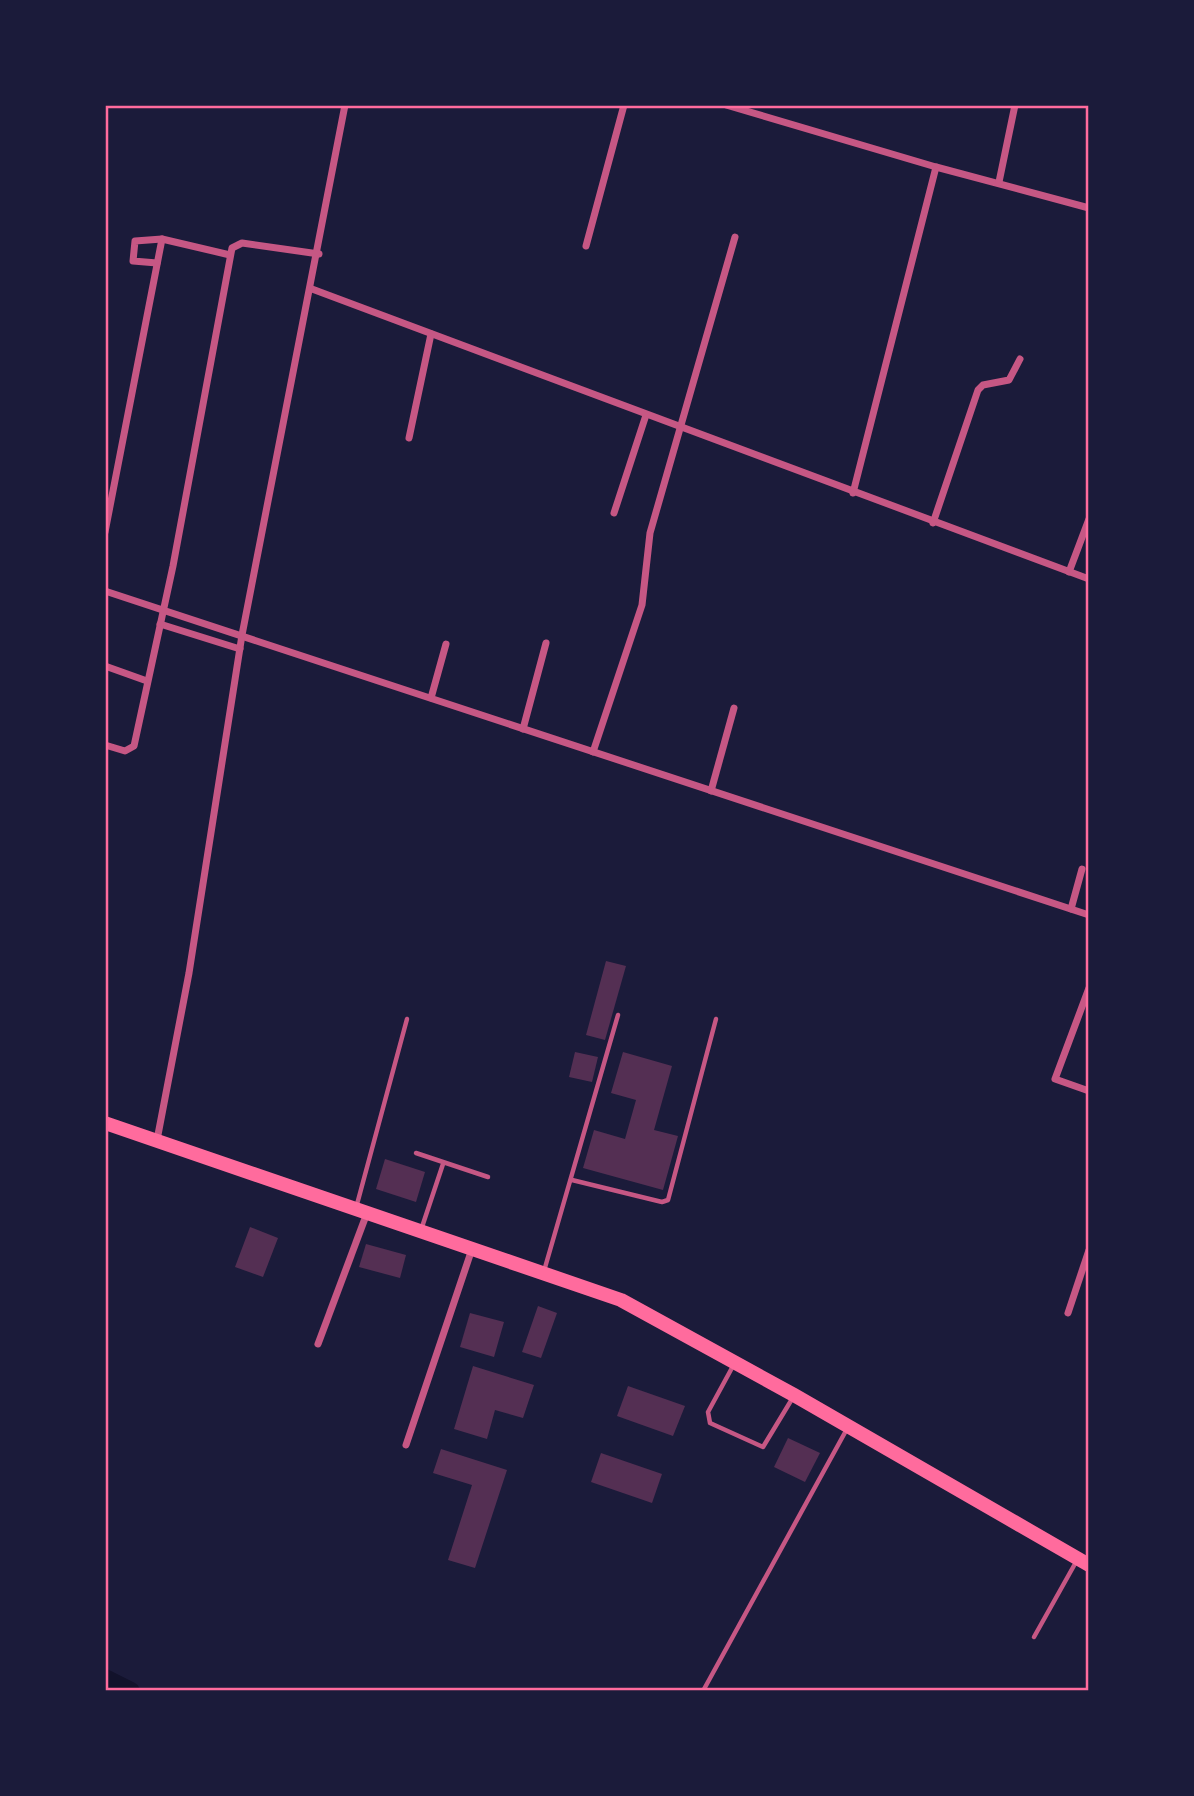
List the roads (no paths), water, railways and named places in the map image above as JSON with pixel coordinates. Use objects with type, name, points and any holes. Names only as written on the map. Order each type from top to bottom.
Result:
[{"type":"main road","points":[[105,1123],[621,1300],[794,1395],[1084,1562]]},
{"type":"street","points":[[157,1141],[190,973],[242,635],[312,289],[345,105]]},
{"type":"street","points":[[586,246],[624,105]]},
{"type":"street","points":[[726,105],[936,167],[1089,208]]},
{"type":"street","points":[[999,183],[1015,105]]},
{"type":"street","points":[[853,493],[936,167]]},
{"type":"street","points":[[593,752],[642,605],[650,533],[735,237]]},
{"type":"street","points":[[157,263],[133,261],[131,254],[139,238],[162,239],[230,255]]},
{"type":"street","points":[[105,533],[162,239]]},
{"type":"street","points":[[105,745],[125,751],[134,746],[163,610],[230,255],[236,244],[242,243],[318,254]]},
{"type":"street","points":[[312,289],[1089,579]]},
{"type":"street","points":[[409,438],[432,334]]},
{"type":"street","points":[[933,523],[978,390],[983,385],[1009,380],[1020,359]]},
{"type":"street","points":[[614,513],[646,415]]},
{"type":"street","points":[[1069,572],[1089,519]]},
{"type":"street","points":[[105,591],[1089,915]]},
{"type":"street","points":[[160,625],[240,649]]},
{"type":"street","points":[[523,729],[545,643]]},
{"type":"street","points":[[432,698],[446,644]]},
{"type":"street","points":[[105,666],[147,681]]},
{"type":"street","points":[[711,790],[734,708]]},
{"type":"street","points":[[1070,909],[1082,869]]},
{"type":"street","points":[[1089,988],[1055,1079],[1089,1090]]},
{"type":"street","points":[[318,1344],[361,1210]]},
{"type":"street","points":[[406,1446],[472,1249]]},
{"type":"street","points":[[1068,1313],[1089,1250]]},
{"type":"lane","points":[[544,1272],[618,1015]]},
{"type":"lane","points":[[361,1210],[407,1019]]},
{"type":"lane","points":[[572,1180],[662,1202],[668,1199],[716,1019]]},
{"type":"lane","points":[[416,1153],[488,1177]]},
{"type":"lane","points":[[421,1231],[443,1164]]},
{"type":"lane","points":[[735,1362],[708,1412],[710,1423],[758,1448],[763,1447],[794,1395]]},
{"type":"lane","points":[[703,1691],[848,1427]]},
{"type":"lane","points":[[1034,1637],[1084,1562]]},
{"type":"waterway","points":[[105,1678],[131,1691]]}]
